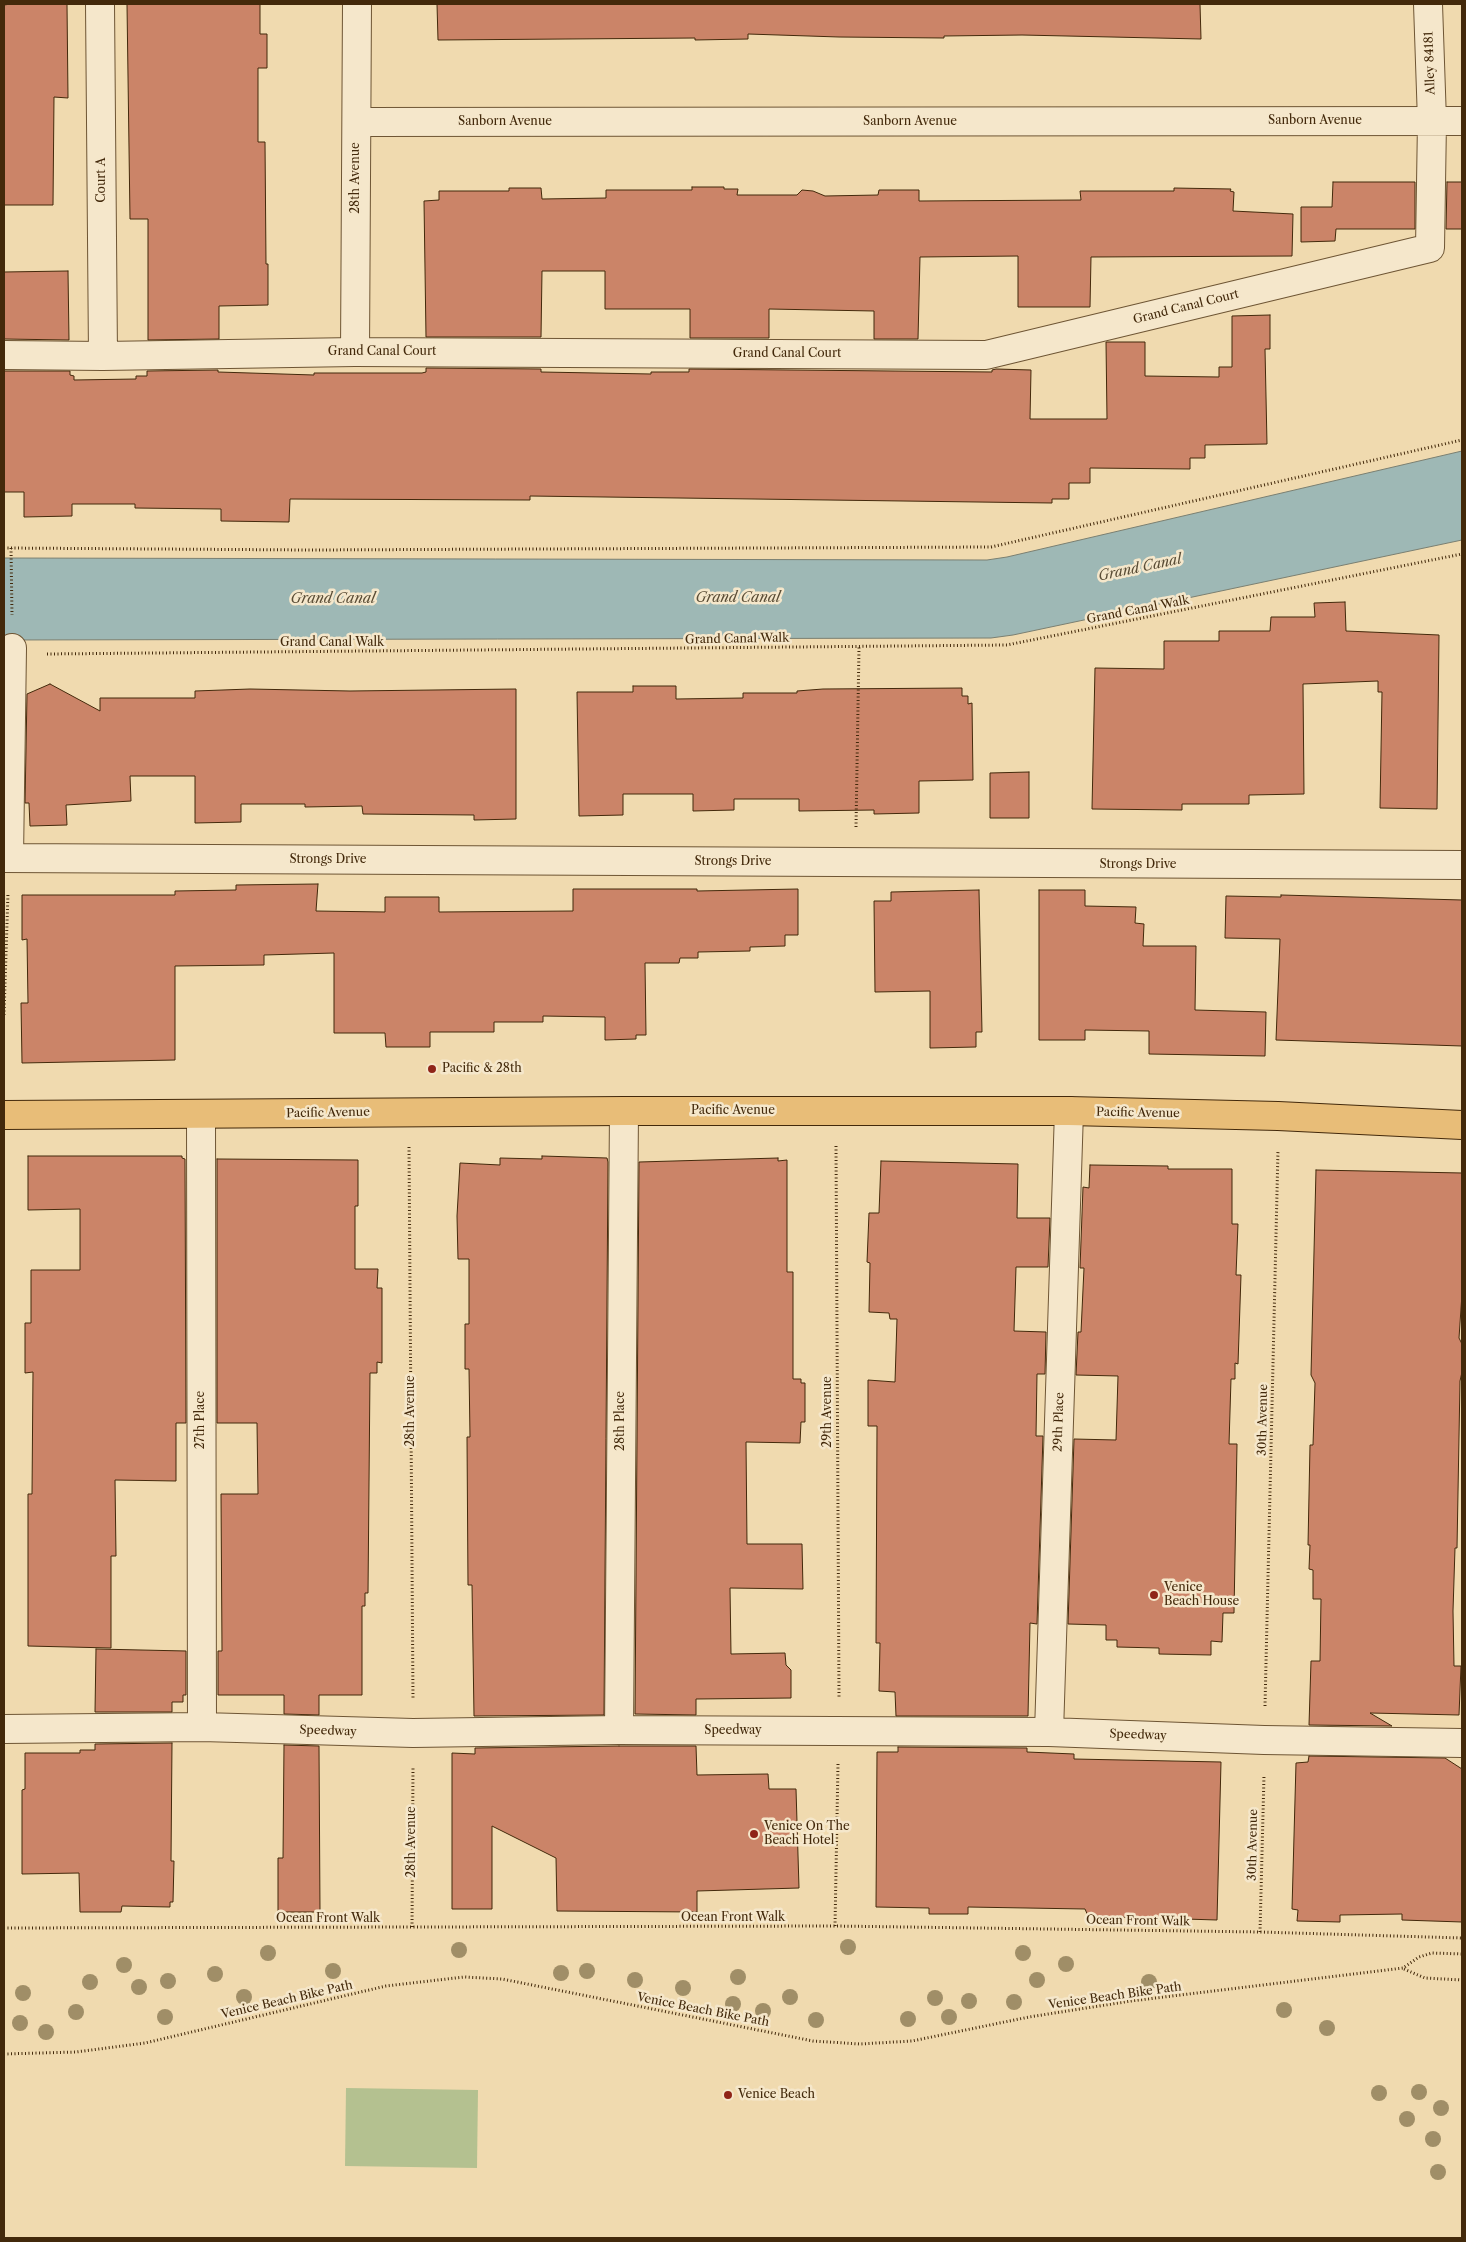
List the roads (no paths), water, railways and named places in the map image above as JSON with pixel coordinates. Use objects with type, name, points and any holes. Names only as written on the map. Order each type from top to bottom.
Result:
[{"type":"main road","name":"Pacific Avenue","points":[[4,1115],[624,1111],[1069,1111],[1278,1116],[1462,1125]]},
{"type":"street","name":"Court A","points":[[100,4],[103,356]]},
{"type":"street","name":"28th Avenue","points":[[355,352],[357,4]]},
{"type":"street","name":"Alley 84181","points":[[1428,4],[1432,121]]},
{"type":"street","name":"Grand Canal Court","points":[[4,355],[103,356],[355,352],[986,356],[1430,248],[1432,121]]},
{"type":"street","name":"Sanborn Avenue","points":[[357,122],[1462,121]]},
{"type":"street","points":[[6,858],[12,651]]},
{"type":"street","name":"Strongs Drive","points":[[6,858],[1462,865]]},
{"type":"street","name":"28th Place","points":[[619,1730],[624,1111]]},
{"type":"street","name":"29th Place","points":[[1049,1732],[1069,1111]]},
{"type":"street","name":"27th Place","points":[[201,1114],[202,1727]]},
{"type":"street","name":"Speedway","points":[[4,1729],[202,1727],[413,1733],[619,1730],[1049,1732],[1264,1740],[1462,1743]]},
{"type":"water","name":"Grand Canal","points":[[1462,451],[1462,540],[1013,635],[991,638],[4,640],[4,558],[987,560],[1007,557]]},
{"type":"place","name":"Pacific & 28th","points":[[432,1069]]},
{"type":"place","name":"Venice Beach House","points":[[1154,1595]]},
{"type":"place","name":"Venice On The Beach Hotel","points":[[754,1834]]},
{"type":"place","name":"Venice Beach","points":[[728,2095]]}]
